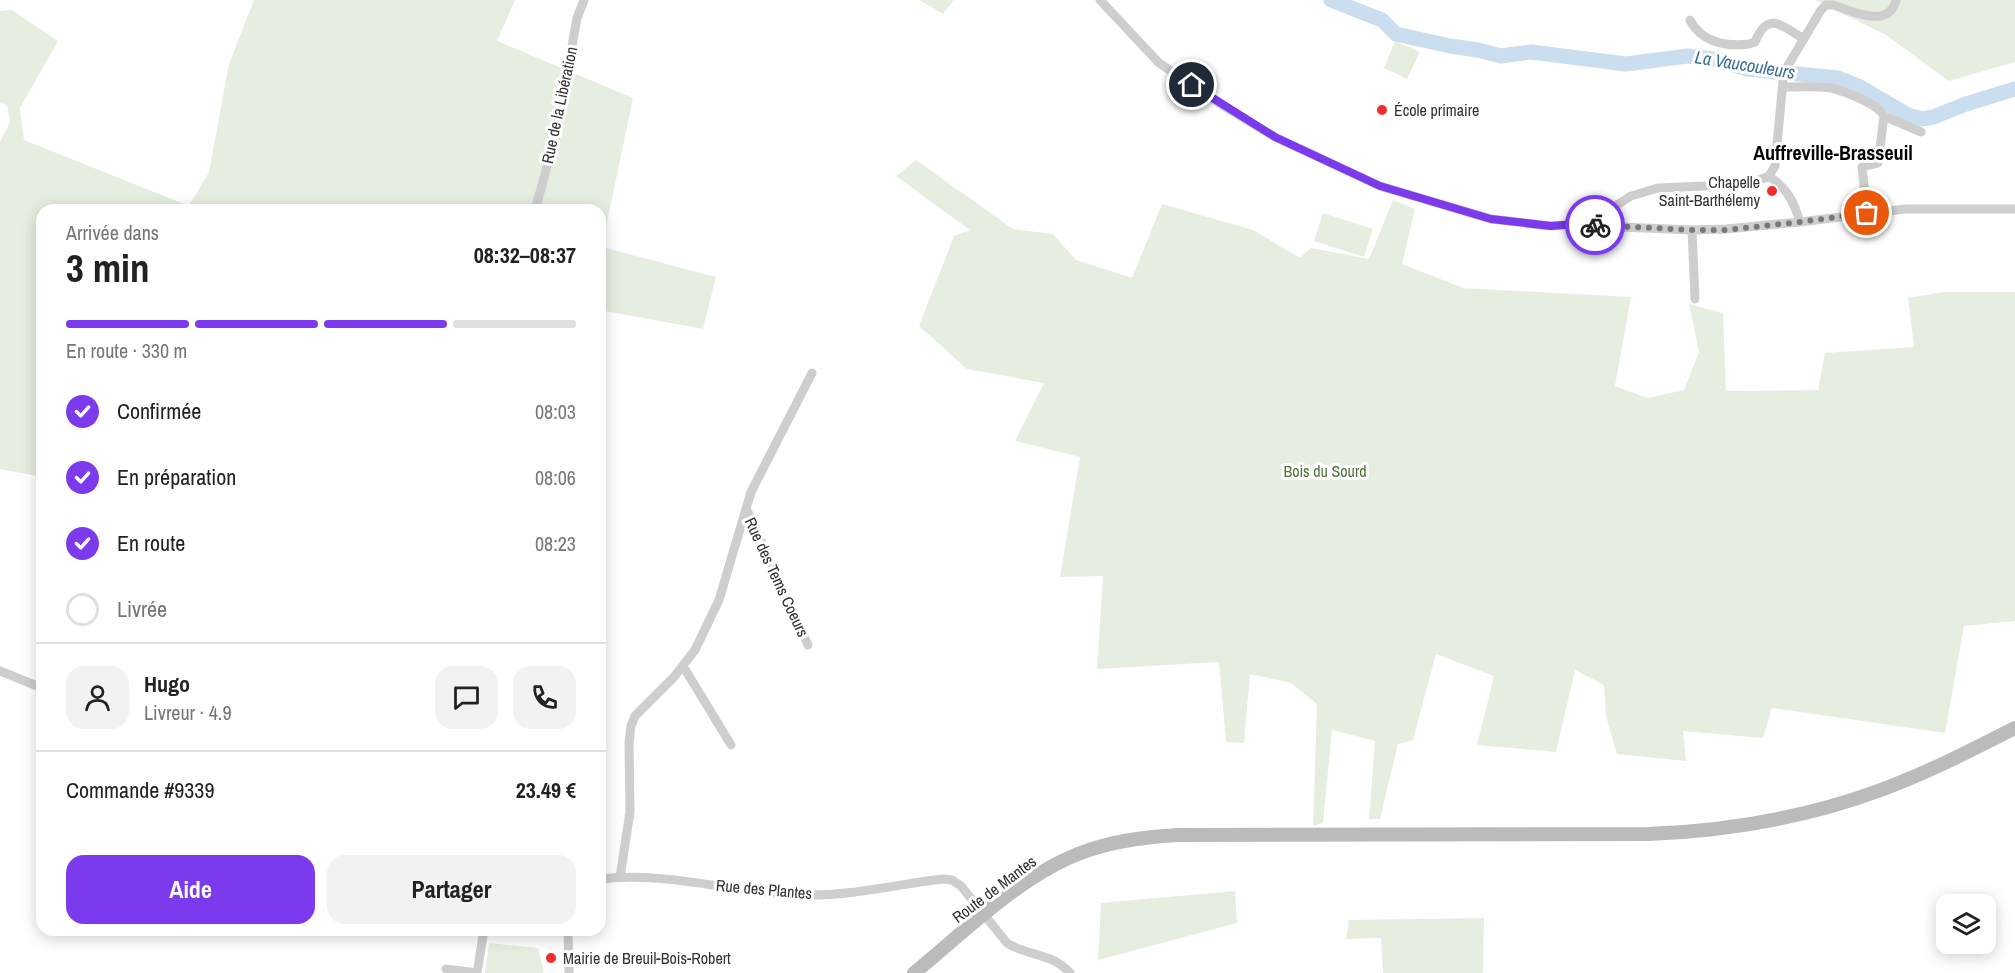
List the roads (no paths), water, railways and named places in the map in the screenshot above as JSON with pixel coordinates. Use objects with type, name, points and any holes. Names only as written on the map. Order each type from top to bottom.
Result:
[{"type":"main road","name":"Route de Mantes","points":[[914,973],[1022,885],[1049,867],[1078,853],[1135,838],[1178,835],[1638,834],[1717,830],[1802,814],[1869,794],[1931,770],[2015,728]]},
{"type":"street","name":"Rue de la Libération","points":[[537,204],[557,131],[577,18],[584,0]]},
{"type":"street","points":[[1100,0],[1160,63],[1225,107],[1275,137],[1380,186],[1491,219],[1551,226],[1588,223],[1726,230],[1905,209],[2015,209]]},
{"type":"street","points":[[1588,223],[1631,196],[1658,188],[1730,185],[1769,176],[1775,166],[1783,84],[1787,66],[1821,10],[1826,5],[1833,5],[1876,18],[1887,15],[1894,8],[1896,0]]},
{"type":"street","points":[[1690,20],[1695,31],[1710,41],[1749,44],[1755,42],[1760,29],[1768,23],[1776,22],[1804,39]]},
{"type":"street","points":[[1783,84],[1832,88],[1863,99],[1881,111],[1884,116],[1921,132]]},
{"type":"street","points":[[1867,213],[1862,167],[1878,163],[1884,116]]},
{"type":"street","points":[[1769,176],[1785,188],[1800,222]]},
{"type":"street","points":[[1692,230],[1695,299]]},
{"type":"street","name":"Rue des Tems Coeurs","points":[[620,877],[630,812],[629,743],[631,726],[639,711],[683,666],[695,650],[719,600],[746,508],[762,468],[812,373]]},
{"type":"street","name":"Rue des Tems Coeurs","points":[[746,508],[808,645]]},
{"type":"street","points":[[683,666],[731,746]]},
{"type":"street","points":[[0,671],[36,686]]},
{"type":"street","name":"Rue des Plantes","points":[[606,878],[648,876],[807,896],[943,879],[952,880],[961,885],[1007,943],[1017,949],[1052,959],[1064,966],[1070,973]]},
{"type":"street","points":[[446,969],[477,973],[483,936]]},
{"type":"street","points":[[568,936],[569,973]]},
{"type":"waterway","name":"La Vaucouleurs","points":[[1331,0],[1382,20],[1396,34],[1501,56],[1531,52],[1626,64],[1687,56],[1714,59],[1747,69],[1838,78],[1860,87],[1908,115],[1922,119],[2015,89]]},
{"type":"place","name":"École primaire","points":[[1382,110]]},
{"type":"place","name":"Chapelle Saint-Barthélemy","points":[[1772,191]]},
{"type":"place","name":"Mairie de Breuil-Bois-Robert","points":[[551,958]]},
{"type":"district","name":"Auffreville-Brasseuil","points":[[1833,153]]},
{"type":"park label","name":"Bois du Sourd","points":[[1325,471]]}]
